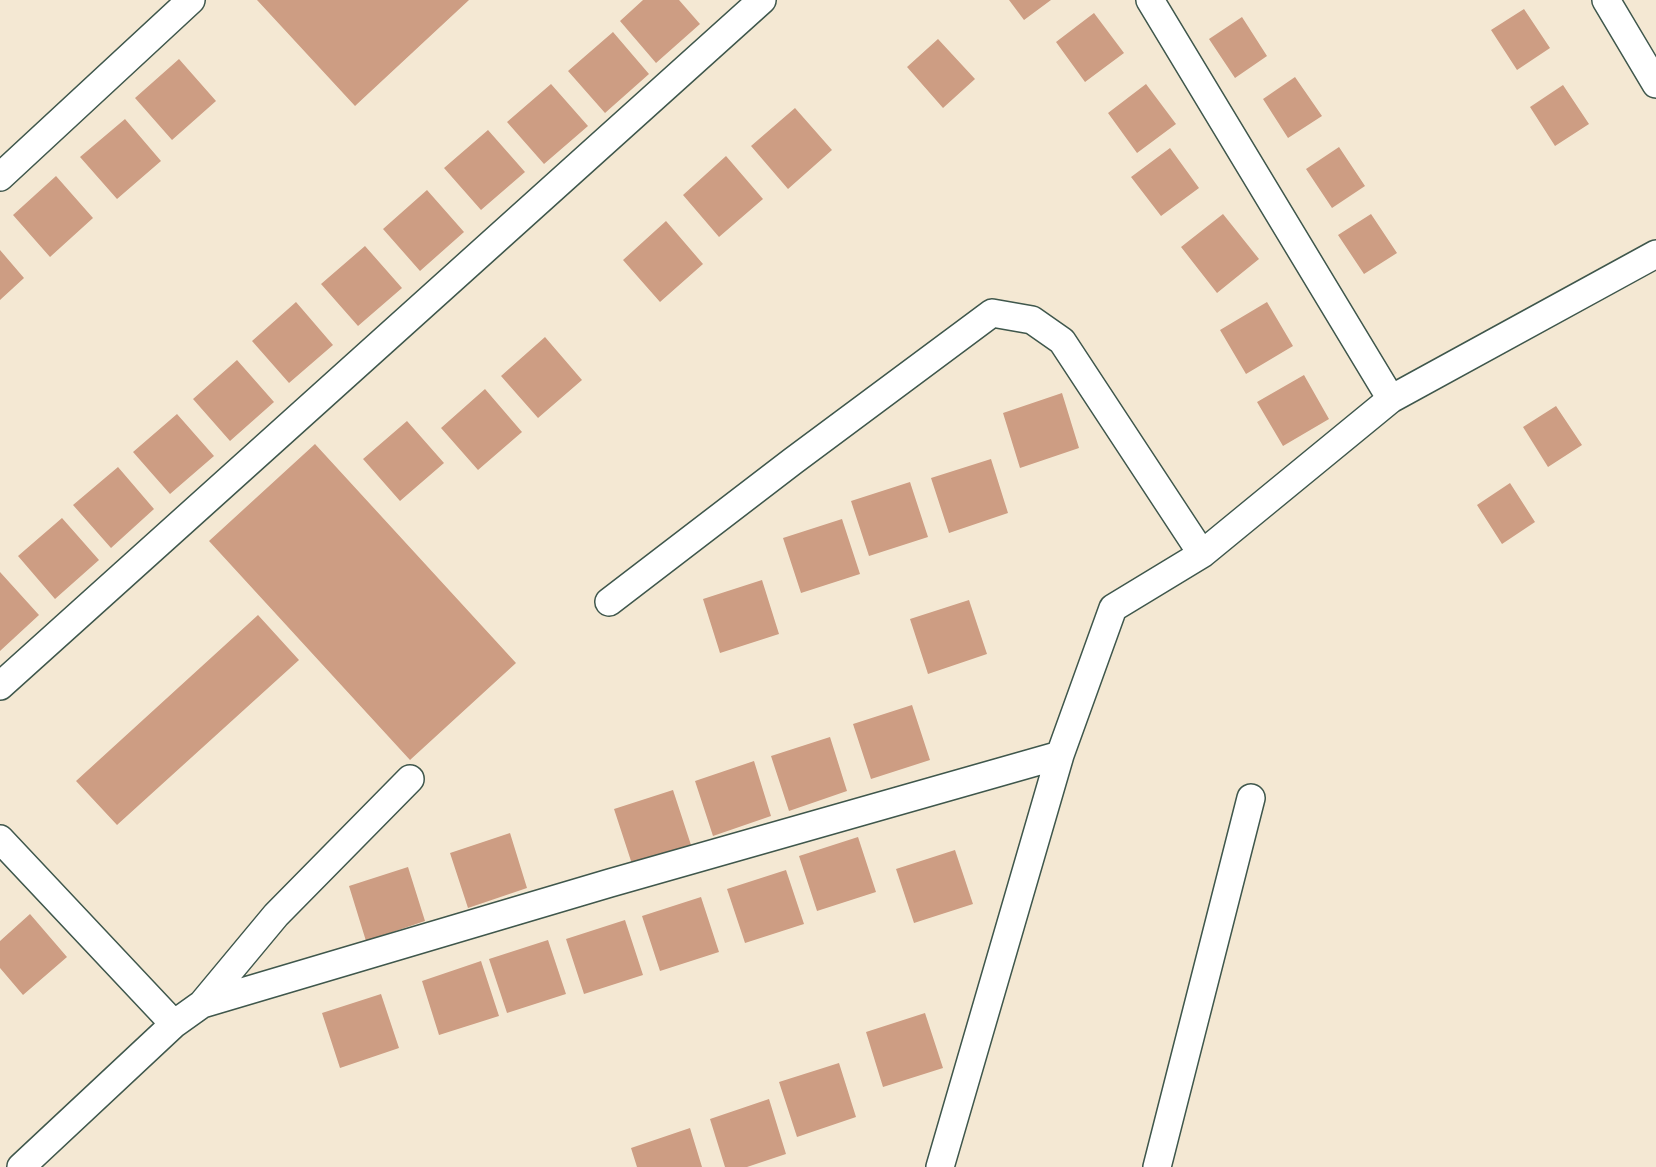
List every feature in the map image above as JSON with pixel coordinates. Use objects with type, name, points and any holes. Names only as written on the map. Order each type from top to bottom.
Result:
[{"type":"street","points":[[0,177],[191,0]]},
{"type":"street","points":[[0,686],[762,0]]},
{"type":"street","points":[[1150,0],[1392,399]]},
{"type":"street","points":[[1605,0],[1656,84]]},
{"type":"street","points":[[936,1165],[1060,755],[1113,608],[1202,554],[1392,399],[1656,254]]},
{"type":"street","points":[[609,602],[992,313],[1032,320],[1062,341],[1202,554]]},
{"type":"street","points":[[202,1004],[610,883],[1060,755]]},
{"type":"street","points":[[21,1167],[174,1024],[202,1004],[276,915],[410,779]]},
{"type":"street","points":[[1157,1167],[1251,798]]},
{"type":"street","points":[[0,838],[174,1024]]},
{"type":"building","points":[[257,0],[469,0],[355,106]]},
{"type":"building","points":[[643,0],[679,0],[700,24],[656,63],[620,21]]},
{"type":"building","points":[[1009,0],[1051,0],[1024,20]]},
{"type":"building","points":[[1524,9],[1550,48],[1517,70],[1491,30]]},
{"type":"building","points":[[1094,13],[1124,53],[1085,82],[1056,42]]},
{"type":"building","points":[[1242,17],[1267,56],[1235,78],[1209,39]]},
{"type":"building","points":[[613,32],[649,74],[605,113],[568,71]]},
{"type":"building","points":[[938,39],[975,79],[943,108],[907,67]]},
{"type":"building","points":[[179,59],[216,101],[172,140],[135,98]]},
{"type":"building","points":[[1295,77],[1322,116],[1288,138],[1263,99]]},
{"type":"building","points":[[551,84],[588,126],[544,164],[507,122]]},
{"type":"building","points":[[1146,84],[1176,124],[1137,153],[1108,113]]},
{"type":"building","points":[[1563,85],[1589,124],[1555,146],[1530,107]]},
{"type":"building","points":[[795,108],[832,150],[788,189],[751,146]]},
{"type":"building","points":[[125,119],[161,161],[117,199],[80,157]]},
{"type":"building","points":[[488,130],[525,172],[481,210],[444,168]]},
{"type":"building","points":[[1339,147],[1365,186],[1332,208],[1306,169]]},
{"type":"building","points":[[1170,148],[1199,188],[1161,216],[1131,177]]},
{"type":"building","points":[[726,156],[763,199],[719,237],[683,195]]},
{"type":"building","points":[[56,176],[93,218],[50,257],[13,215]]},
{"type":"building","points":[[427,190],[464,232],[420,271],[383,229]]},
{"type":"building","points":[[1223,214],[1259,259],[1217,293],[1181,247]]},
{"type":"building","points":[[1371,214],[1397,253],[1364,274],[1338,235]]},
{"type":"building","points":[[666,221],[703,264],[660,302],[623,260]]},
{"type":"building","points":[[365,246],[402,288],[358,326],[321,284]]},
{"type":"building","points":[[0,250],[24,278],[0,300]]},
{"type":"building","points":[[296,302],[333,345],[289,383],[252,341]]},
{"type":"building","points":[[1267,302],[1293,346],[1246,374],[1220,330]]},
{"type":"building","points":[[545,337],[582,380],[538,418],[501,376]]},
{"type":"building","points":[[237,360],[274,402],[230,441],[193,399]]},
{"type":"building","points":[[1304,375],[1329,419],[1283,446],[1257,402]]},
{"type":"building","points":[[485,389],[522,432],[478,470],[441,428]]},
{"type":"building","points":[[1062,393],[1079,448],[1020,468],[1003,413]]},
{"type":"building","points":[[1556,406],[1582,445],[1548,467],[1523,427]]},
{"type":"building","points":[[177,414],[214,456],[170,494],[133,452]]},
{"type":"building","points":[[407,421],[444,463],[400,501],[363,459]]},
{"type":"building","points":[[315,444],[516,663],[410,760],[209,541]]},
{"type":"building","points":[[991,459],[1008,513],[949,533],[931,478]]},
{"type":"building","points":[[118,467],[154,509],[111,548],[73,505]]},
{"type":"building","points":[[910,482],[928,537],[869,556],[851,501]]},
{"type":"building","points":[[1510,483],[1535,522],[1502,544],[1477,505]]},
{"type":"building","points":[[62,518],[99,560],[55,599],[18,556]]},
{"type":"building","points":[[842,519],[860,574],[801,593],[783,538]]},
{"type":"building","points":[[0,572],[39,615],[0,651]]},
{"type":"building","points":[[762,580],[779,634],[720,653],[703,599]]},
{"type":"building","points":[[969,600],[987,654],[928,674],[910,619]]},
{"type":"building","points":[[258,615],[299,660],[117,825],[76,781]]},
{"type":"building","points":[[912,705],[930,760],[871,779],[853,724]]},
{"type":"building","points":[[830,737],[847,791],[789,811],[771,756]]},
{"type":"building","points":[[754,761],[771,816],[713,836],[695,781]]},
{"type":"building","points":[[673,790],[691,845],[632,864],[614,809]]},
{"type":"building","points":[[510,833],[527,888],[468,908],[450,853]]},
{"type":"building","points":[[858,837],[876,892],[817,911],[799,856]]},
{"type":"building","points":[[955,850],[973,904],[914,923],[896,869]]},
{"type":"building","points":[[408,867],[425,921],[366,941],[349,886]]},
{"type":"building","points":[[786,870],[804,924],[745,943],[727,889]]},
{"type":"building","points":[[701,897],[719,952],[660,971],[642,916]]},
{"type":"building","points":[[30,914],[67,957],[23,995],[0,968],[0,941]]},
{"type":"building","points":[[625,920],[643,975],[584,994],[566,939]]},
{"type":"building","points":[[548,940],[566,994],[507,1013],[489,959]]},
{"type":"building","points":[[481,961],[499,1016],[439,1035],[422,981]]},
{"type":"building","points":[[381,994],[399,1048],[340,1068],[322,1013]]},
{"type":"building","points":[[925,1013],[943,1068],[883,1087],[866,1032]]},
{"type":"building","points":[[839,1063],[856,1117],[797,1137],[779,1082]]},
{"type":"building","points":[[769,1099],[786,1154],[747,1167],[725,1167],[710,1119]]},
{"type":"building","points":[[690,1128],[702,1167],[637,1167],[631,1148]]}]
